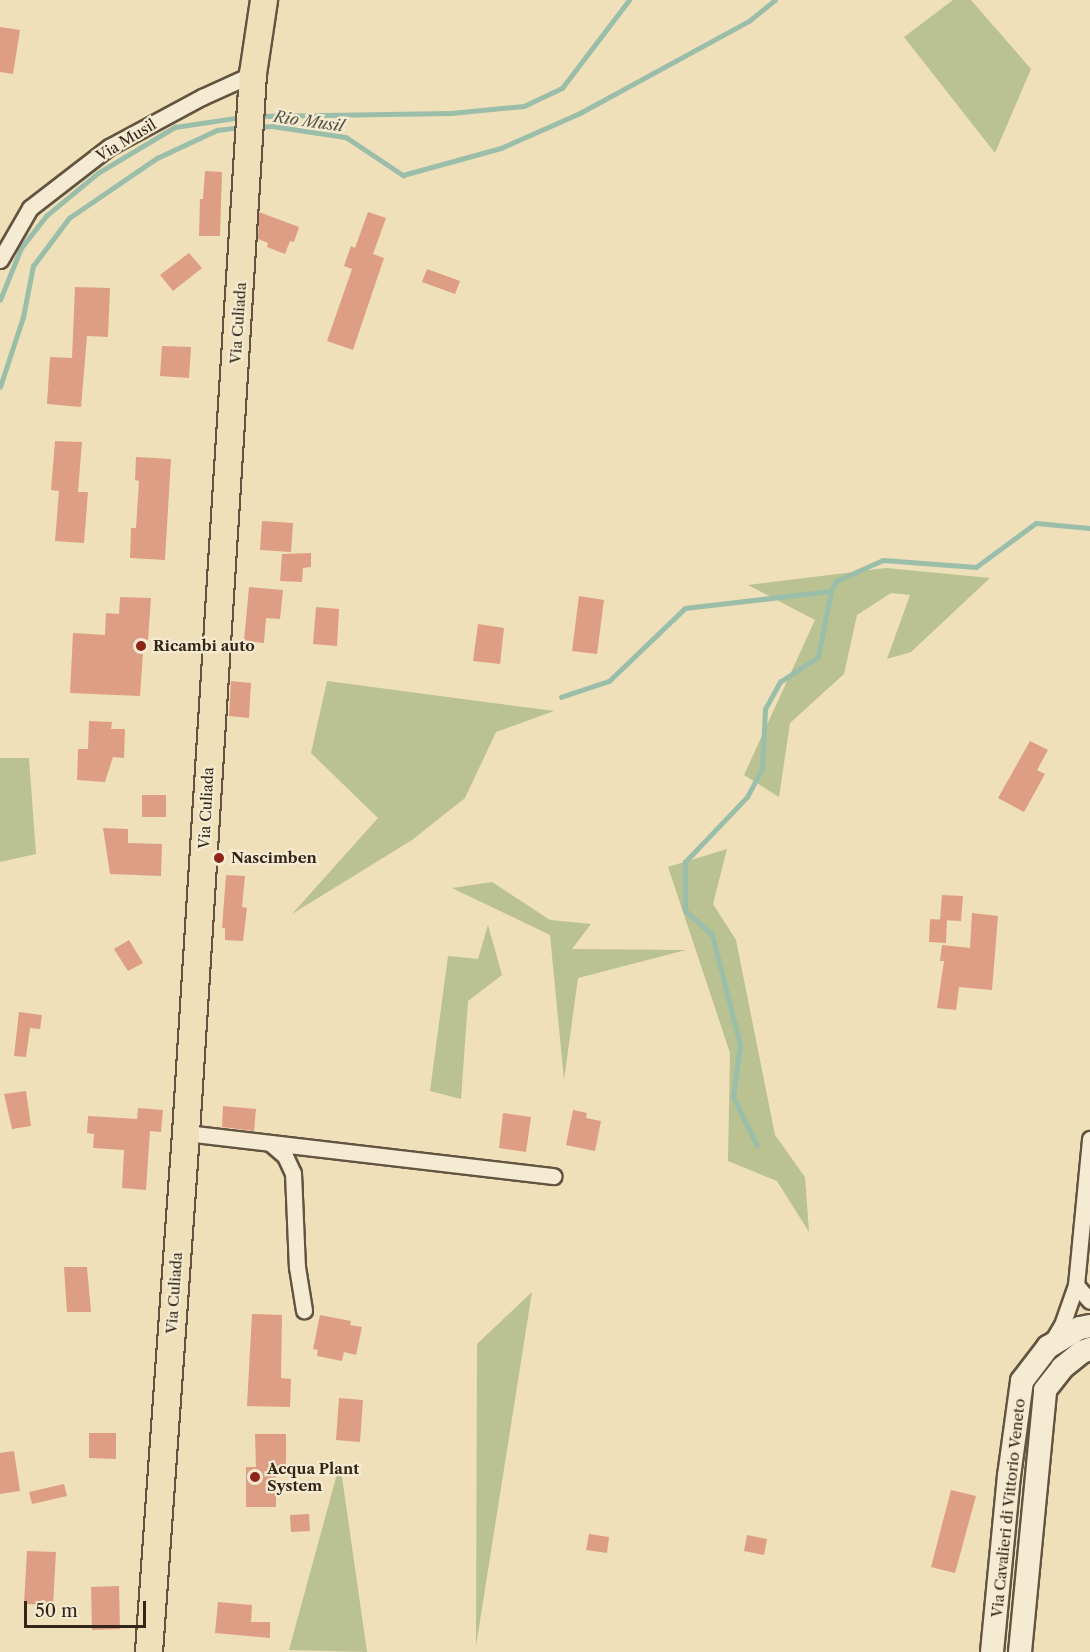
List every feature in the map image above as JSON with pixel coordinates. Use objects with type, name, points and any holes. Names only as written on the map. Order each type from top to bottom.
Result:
[{"type":"main road","name":"Via Culiada","points":[[149,1652],[186,1133],[252,85],[264,0]]},
{"type":"street","name":"Via Musil","points":[[0,260],[30,208],[109,147],[202,97],[252,85]]},
{"type":"street","points":[[186,1133],[553,1176]]},
{"type":"street","points":[[1048,1347],[1062,1325],[1076,1285],[1090,1139]]},
{"type":"street","points":[[270,1143],[285,1156],[293,1173],[297,1267],[304,1310]]},
{"type":"street","points":[[1076,1285],[1090,1301]]},
{"type":"street","name":"Via Cavalieri di Vittorio Veneto","points":[[992,1652],[1009,1476],[1022,1381],[1048,1347],[1080,1328],[1090,1326]]},
{"type":"street","name":"Via Cavalieri di Vittorio Veneto","points":[[1020,1652],[1046,1390],[1051,1378],[1082,1352],[1090,1350]]},
{"type":"green space","points":[[953,0],[971,0],[1031,69],[995,153],[904,37]]},
{"type":"green space","points":[[886,568],[990,578],[911,652],[887,659],[910,595],[891,593],[857,615],[844,674],[790,723],[779,797],[744,775],[815,620],[748,585]]},
{"type":"green space","points":[[327,681],[554,711],[496,732],[465,798],[412,840],[292,914],[378,818],[311,753]]},
{"type":"green space","points":[[0,758],[29,758],[36,854],[0,862]]},
{"type":"green space","points":[[727,849],[713,904],[736,940],[775,1135],[805,1177],[809,1232],[777,1181],[728,1161],[730,1053],[668,867]]},
{"type":"green space","points":[[492,882],[550,920],[591,924],[572,949],[686,950],[578,978],[564,1080],[550,935],[452,888]]},
{"type":"green space","points":[[488,925],[502,975],[468,1001],[461,1099],[430,1091],[448,956],[478,959]]},
{"type":"green space","points":[[532,1292],[476,1646],[477,1344]]},
{"type":"green space","points":[[340,1463],[367,1652],[289,1650]]},
{"type":"building","points":[[0,27],[20,30],[13,74],[0,72]]},
{"type":"building","points":[[205,171],[222,172],[220,236],[199,236],[200,199],[203,199]]},
{"type":"building","points":[[259,212],[299,227],[294,242],[290,241],[285,254],[267,247],[268,243],[258,239]]},
{"type":"building","points":[[368,212],[386,218],[373,254],[384,258],[353,350],[327,341],[352,269],[344,266],[351,246],[355,248]]},
{"type":"building","points":[[189,253],[202,268],[173,291],[160,275]]},
{"type":"building","points":[[427,269],[460,281],[455,294],[422,282]]},
{"type":"building","points":[[75,287],[110,288],[108,337],[87,336],[81,407],[47,404],[50,357],[72,358]]},
{"type":"building","points":[[162,346],[191,347],[189,378],[160,376]]},
{"type":"building","points":[[55,441],[82,442],[78,492],[88,492],[84,543],[55,541],[59,491],[51,490]]},
{"type":"building","points":[[136,457],[171,459],[165,560],[130,558],[131,528],[136,528],[139,481],[135,480]]},
{"type":"building","points":[[262,521],[293,523],[291,552],[260,550]]},
{"type":"building","points":[[311,553],[311,567],[303,568],[302,582],[280,581],[282,554]]},
{"type":"building","points":[[249,587],[283,590],[280,619],[266,618],[264,643],[244,641]]},
{"type":"building","points":[[579,596],[604,600],[597,654],[572,651]]},
{"type":"building","points":[[120,597],[151,598],[148,640],[144,639],[140,696],[70,693],[73,633],[105,635],[106,613],[119,614]]},
{"type":"building","points":[[316,607],[339,609],[337,646],[313,644]]},
{"type":"building","points":[[478,624],[504,628],[500,664],[473,661]]},
{"type":"building","points":[[231,681],[251,683],[249,718],[229,716]]},
{"type":"building","points":[[89,721],[112,722],[111,729],[125,729],[124,758],[113,757],[105,782],[77,780],[78,749],[88,749]]},
{"type":"building","points":[[1030,741],[1048,750],[1037,770],[1045,774],[1024,812],[998,798]]},
{"type":"building","points":[[142,795],[166,795],[166,817],[142,817]]},
{"type":"building","points":[[103,828],[128,829],[128,843],[162,844],[161,876],[110,874]]},
{"type":"building","points":[[226,875],[245,876],[242,907],[247,908],[243,941],[225,940],[225,928],[222,928]]},
{"type":"building","points":[[942,895],[963,896],[961,921],[940,920]]},
{"type":"building","points":[[972,913],[998,916],[992,990],[959,987],[956,1010],[937,1008],[944,961],[940,961],[942,945],[970,948]]},
{"type":"building","points":[[930,919],[947,920],[946,943],[929,942]]},
{"type":"building","points":[[129,940],[143,963],[128,971],[114,949]]},
{"type":"building","points":[[19,1012],[42,1015],[40,1029],[30,1028],[26,1057],[14,1056]]},
{"type":"building","points":[[26,1091],[31,1126],[12,1129],[4,1094]]},
{"type":"building","points":[[223,1106],[256,1109],[254,1131],[222,1127]]},
{"type":"building","points":[[138,1108],[163,1110],[161,1132],[150,1131],[146,1190],[122,1188],[124,1150],[93,1148],[94,1134],[87,1133],[88,1116],[137,1119]]},
{"type":"building","points":[[573,1110],[587,1113],[586,1118],[601,1121],[595,1151],[566,1145]]},
{"type":"building","points":[[503,1113],[531,1117],[526,1152],[499,1148]]},
{"type":"building","points":[[64,1267],[87,1267],[91,1312],[67,1312]]},
{"type":"building","points":[[252,1314],[282,1315],[281,1378],[291,1379],[290,1407],[247,1406]]},
{"type":"building","points":[[320,1315],[351,1321],[350,1325],[362,1327],[356,1355],[344,1352],[342,1361],[317,1356],[318,1350],[313,1349]]},
{"type":"building","points":[[339,1398],[363,1400],[360,1442],[336,1440]]},
{"type":"building","points":[[89,1433],[116,1433],[116,1459],[89,1458]]},
{"type":"building","points":[[255,1434],[286,1434],[286,1472],[276,1472],[276,1507],[246,1507],[246,1467],[256,1467]]},
{"type":"building","points":[[14,1451],[20,1491],[0,1494],[0,1453]]},
{"type":"building","points":[[64,1484],[67,1496],[32,1504],[29,1492]]},
{"type":"building","points":[[951,1490],[976,1496],[955,1573],[931,1567]]},
{"type":"building","points":[[309,1514],[310,1531],[291,1532],[290,1515]]},
{"type":"building","points":[[589,1534],[609,1537],[607,1553],[586,1550]]},
{"type":"building","points":[[747,1535],[767,1539],[764,1555],[744,1551]]},
{"type":"building","points":[[27,1551],[56,1552],[53,1605],[24,1604]]},
{"type":"building","points":[[119,1586],[120,1629],[92,1630],[91,1587]]},
{"type":"building","points":[[218,1602],[252,1605],[251,1622],[270,1622],[270,1638],[215,1633]]},
{"type":"waterway","points":[[259,116],[451,113],[524,106],[562,88],[629,0]]},
{"type":"waterway","name":"Rio Musil","points":[[257,127],[272,126],[346,137],[403,175],[501,148],[580,113],[749,21],[775,0]]},
{"type":"waterway","points":[[0,300],[21,248],[46,216],[98,173],[175,127],[242,117]]},
{"type":"waterway","name":"Rio Musil","points":[[0,387],[23,317],[33,266],[69,218],[157,158],[217,130],[242,127]]},
{"type":"waterway","points":[[757,1146],[733,1097],[740,1045],[712,935],[685,911],[685,862],[747,797],[762,769],[765,709],[780,682],[818,657],[831,591],[836,581],[883,560],[976,567],[1036,523],[1090,528]]},
{"type":"waterway","points":[[561,697],[609,681],[685,608],[831,591]]},
{"type":"place","name":"Ricambi auto","points":[[141,646]]},
{"type":"place","name":"Nascimben","points":[[219,858]]},
{"type":"place","name":"Acqua Plant System","points":[[255,1477]]}]
